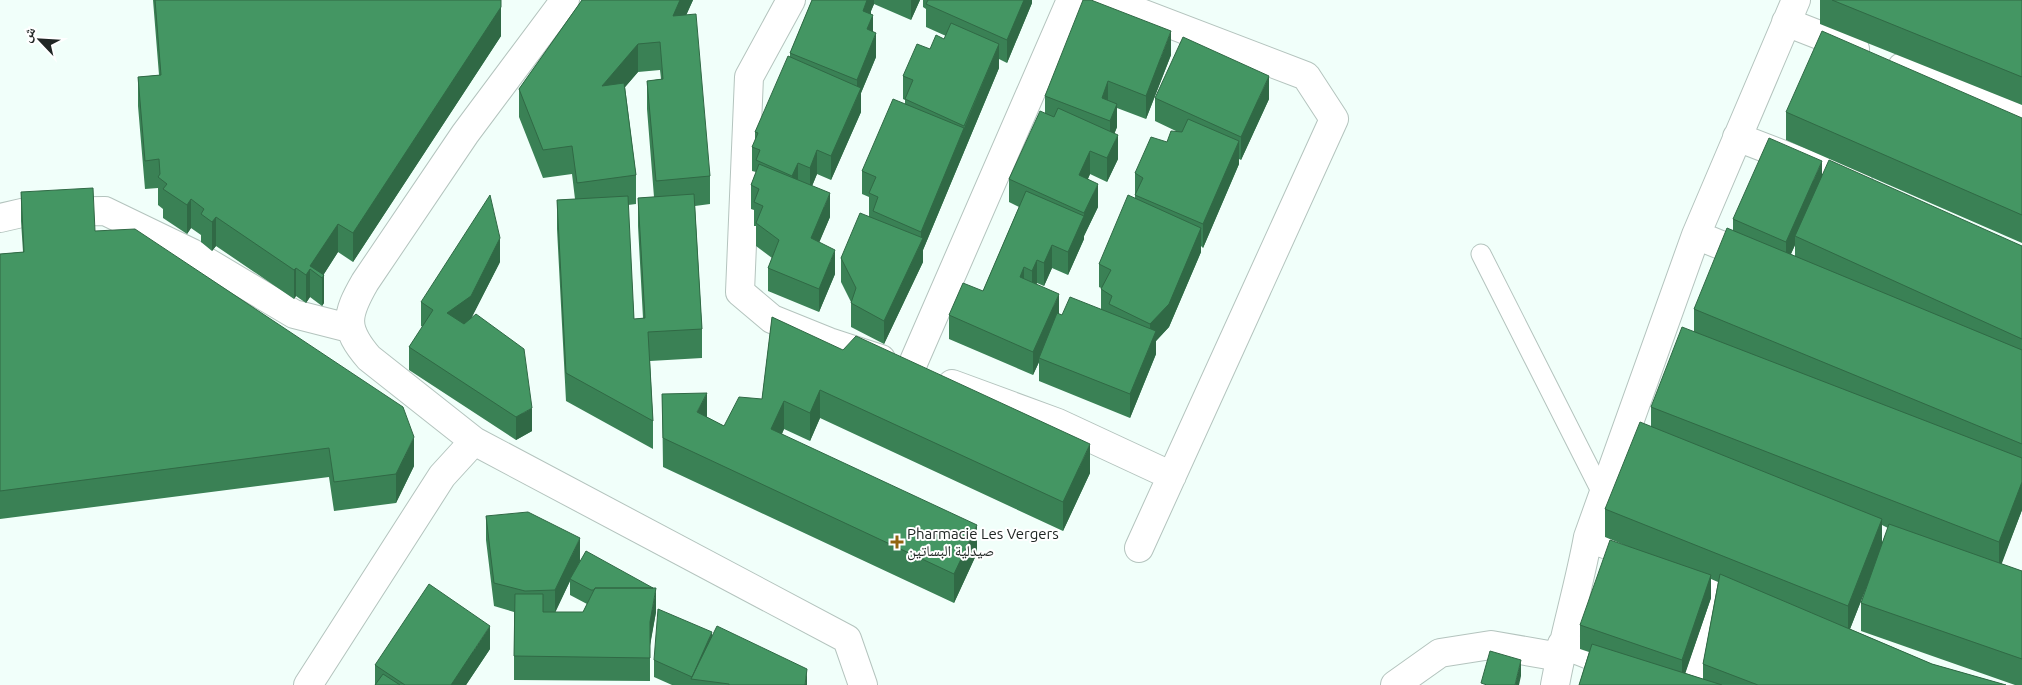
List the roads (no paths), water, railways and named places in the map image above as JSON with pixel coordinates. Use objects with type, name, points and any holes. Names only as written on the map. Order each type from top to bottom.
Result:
[{"type":"street","points":[[564,0],[465,134],[365,282],[352,304],[349,328],[357,344],[369,358],[474,440],[847,639],[863,685]]},
{"type":"street","points":[[791,0],[749,77],[740,292],[772,319],[829,342],[911,368],[1058,423],[1172,476]]},
{"type":"street","points":[[911,368],[1071,0]]},
{"type":"street","points":[[1107,0],[1306,76],[1334,119],[1140,548]]},
{"type":"street","points":[[1555,685],[1561,651],[1588,537],[1603,494],[1623,438],[1670,337],[1696,235],[1791,11],[2022,114]]},
{"type":"street","points":[[1737,137],[1881,193]]},
{"type":"street","points":[[0,218],[26,212],[105,210],[192,253],[294,314],[349,328]]},
{"type":"street","points":[[1696,235],[1778,268]]},
{"type":"street","points":[[1623,438],[1651,449]]},
{"type":"street","points":[[308,685],[442,476],[474,440]]},
{"type":"street","points":[[1588,537],[1771,613]]},
{"type":"street","points":[[1697,685],[1716,590]]},
{"type":"street","points":[[1395,685],[1440,653],[1491,645],[1561,651],[1666,685]]},
{"type":"lane","points":[[1481,254],[1603,494]]},
{"type":"place","name":"Pharmacie Les Vergers صيدلية البساتين","points":[[897,542]]}]
